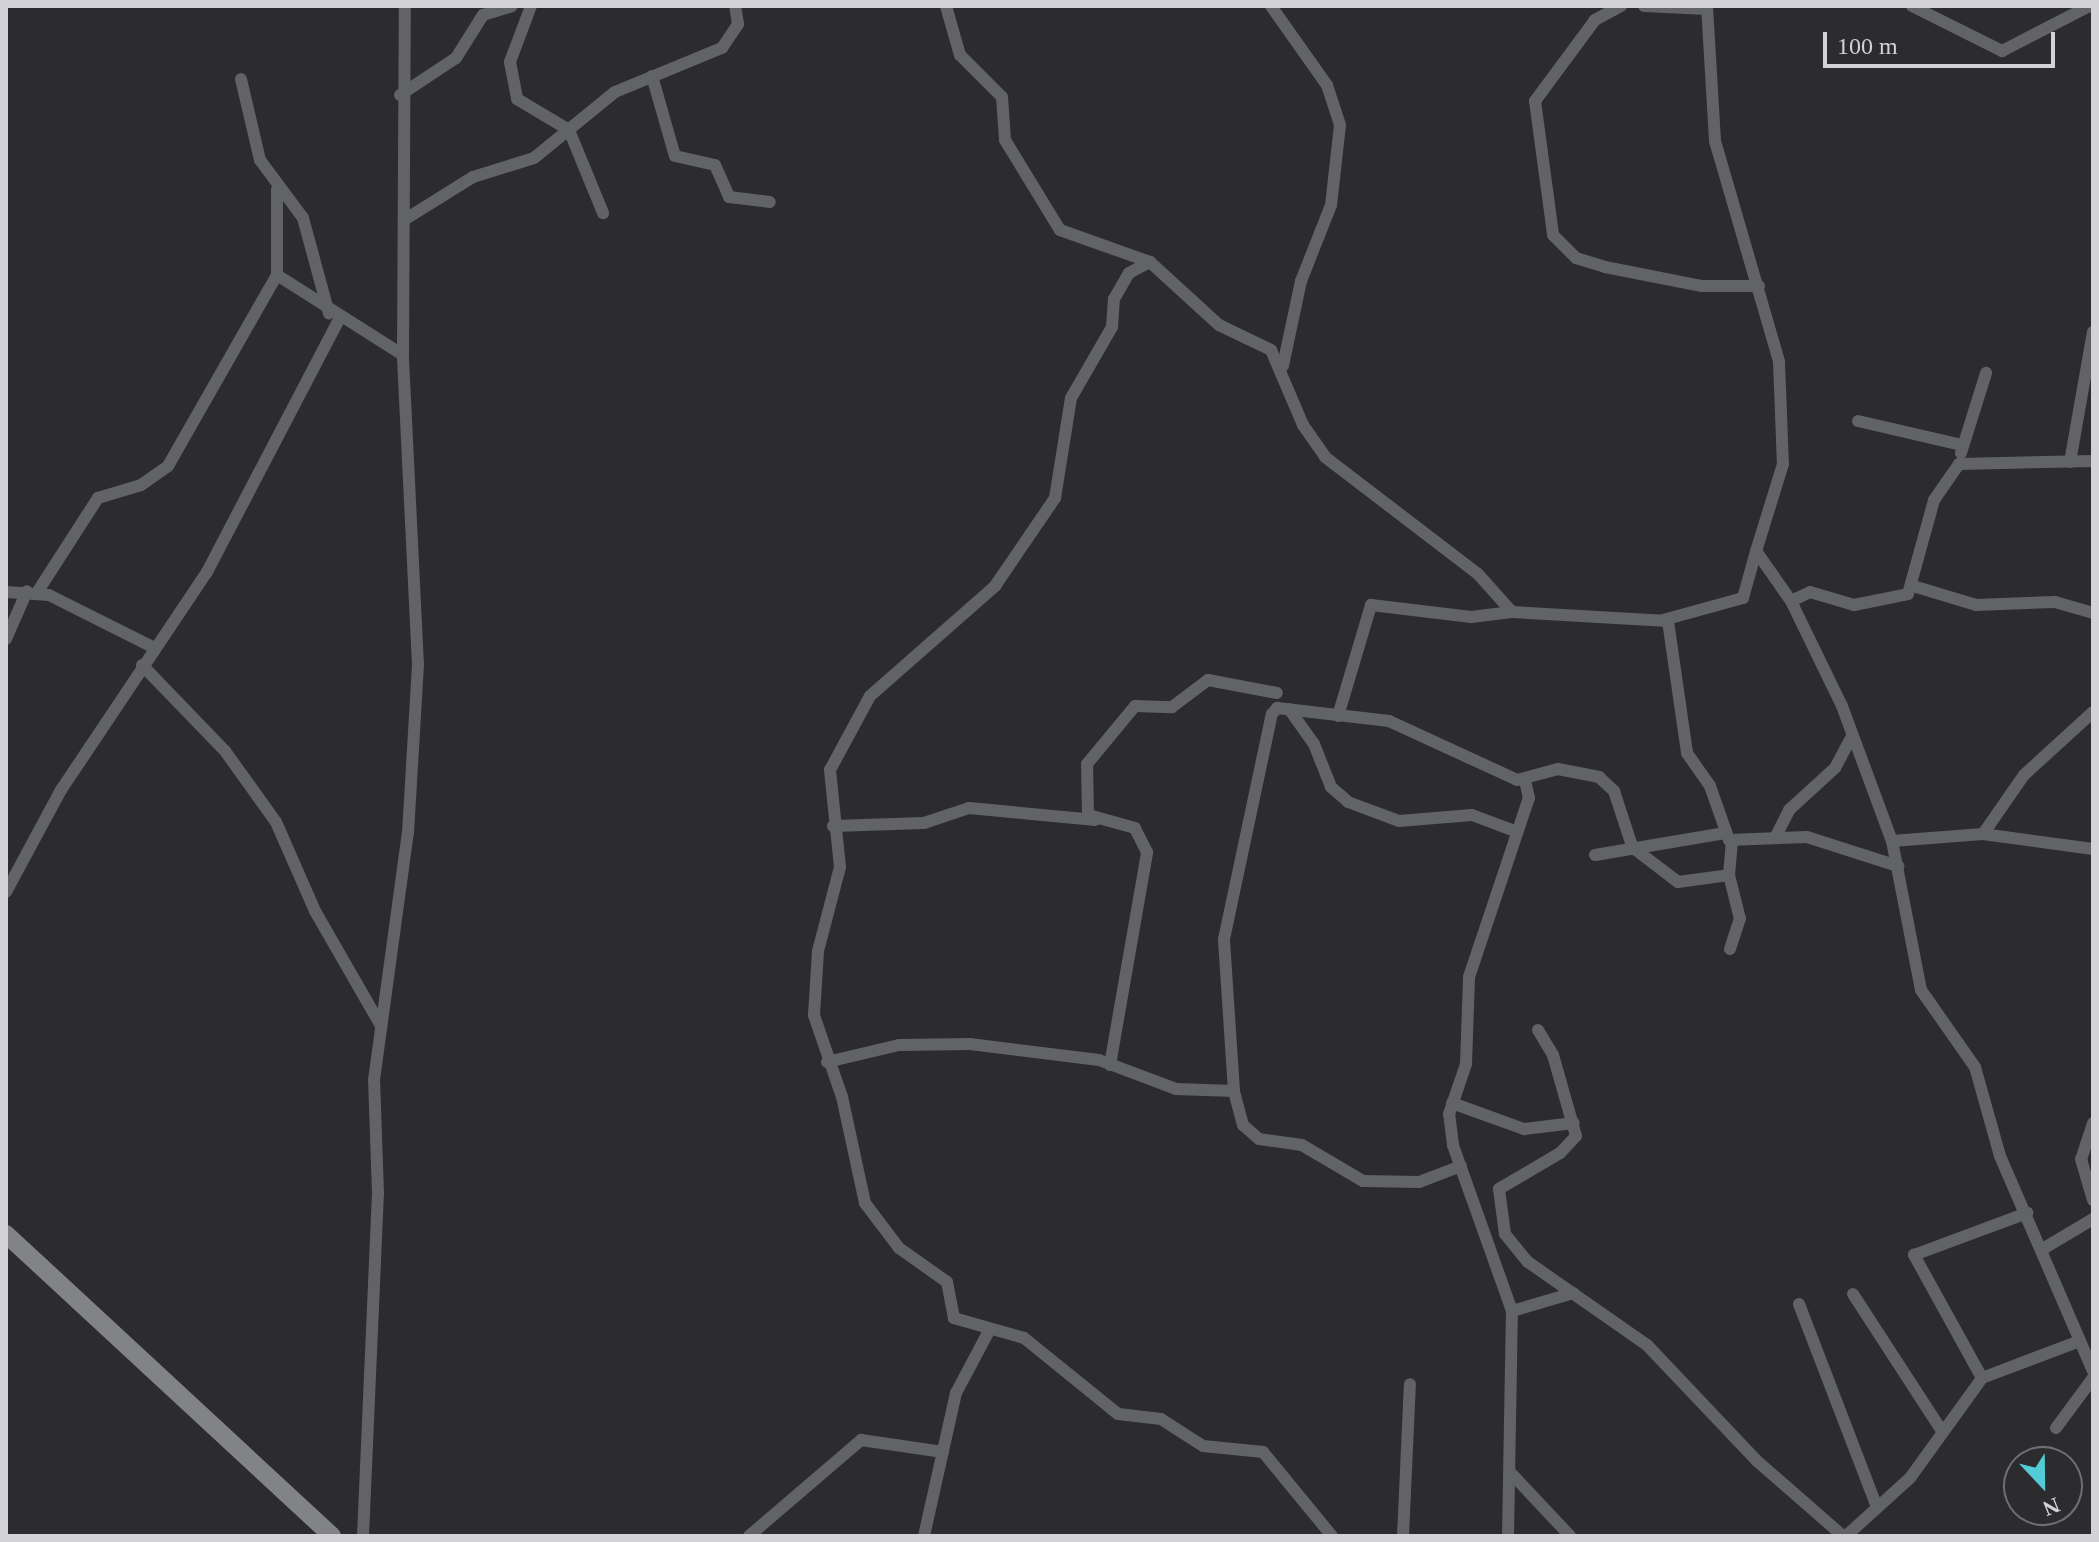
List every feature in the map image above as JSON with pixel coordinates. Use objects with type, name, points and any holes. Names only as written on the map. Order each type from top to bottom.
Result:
[{"type":"street","points":[[363,1536],[381,1026],[408,833],[418,665],[403,355],[404,220],[400,95],[405,6]]},
{"type":"street","points":[[400,95],[456,58],[483,15],[512,6]]},
{"type":"street","points":[[531,6],[510,62],[514,88],[527,111],[569,130],[603,213]]},
{"type":"street","points":[[404,220],[473,177],[534,158],[615,92],[722,48],[738,24],[735,6]]},
{"type":"street","points":[[946,6],[960,55],[1002,97],[1005,140],[1060,230],[1150,262],[1219,325],[1271,350],[1283,366],[1303,425],[1325,457],[1478,574],[1512,612]]},
{"type":"street","points":[[1271,6],[1327,85],[1340,125],[1331,205],[1301,281],[1283,366]]},
{"type":"street","points":[[1621,6],[1595,20],[1535,101],[1547,222],[1576,258],[1605,267],[1702,286],[1759,286]]},
{"type":"street","points":[[1338,716],[1371,605],[1471,617],[1512,612],[1603,622],[1663,620],[1743,598],[1785,444],[1777,344],[1715,141],[1707,8],[1644,6]]},
{"type":"street","points":[[1912,6],[2002,51],[2089,6]]},
{"type":"street","points":[[652,76],[671,152],[715,165],[729,197],[770,202]]},
{"type":"street","points":[[6,892],[142,665],[207,572],[334,317],[311,236],[260,160],[241,79]]},
{"type":"street","points":[[6,639],[33,591],[98,498],[141,485],[168,466],[277,275],[277,189]]},
{"type":"street","points":[[1150,262],[1135,266],[1119,287],[1112,327],[1071,398],[1055,498],[995,586],[870,696],[830,770],[833,826],[840,867],[812,989],[827,1062],[877,1224],[947,1282],[954,1318],[1037,1346],[1118,1414],[1161,1419],[1203,1446],[1263,1452],[1332,1536]]},
{"type":"street","points":[[277,275],[334,317],[403,355]]},
{"type":"street","points":[[2070,462],[2093,332]]},
{"type":"street","points":[[1791,601],[1810,592],[1873,604],[1900,598],[1913,586],[1934,500],[1959,464],[1962,445],[1986,373]]},
{"type":"street","points":[[1858,421],[1962,445]]},
{"type":"street","points":[[1959,464],[2093,461]]},
{"type":"street","points":[[1756,551],[1791,601],[1851,738],[1892,841],[1921,990],[1975,1067],[2000,1156],[2027,1213],[2077,1342],[2093,1371]]},
{"type":"street","points":[[1913,586],[1976,605],[2055,602],[2093,613]]},
{"type":"street","points":[[6,592],[33,591],[155,648]]},
{"type":"street","points":[[1663,620],[1676,641],[1687,753],[1710,786],[1729,837],[1729,875],[1740,919],[1730,949]]},
{"type":"street","points":[[142,665],[225,751],[276,822],[315,911],[381,1026]]},
{"type":"street","points":[[1098,820],[1084,805],[1087,764],[1130,709],[1172,707],[1208,680],[1277,693]]},
{"type":"street","points":[[1461,1166],[1419,1182],[1363,1181],[1302,1145],[1249,1133],[1234,1091],[1224,939],[1228,897],[1268,722],[1277,708],[1389,721],[1525,781],[1558,769],[1599,777],[1614,791],[1634,849],[1678,882],[1729,875]]},
{"type":"street","points":[[1289,709],[1314,744],[1331,787],[1348,802],[1399,821],[1472,815],[1515,831]]},
{"type":"street","points":[[1983,834],[2024,775],[2093,712]]},
{"type":"street","points":[[1776,836],[1789,810],[1821,785],[1851,738]]},
{"type":"street","points":[[1508,1536],[1512,1311],[1449,1127],[1452,1103],[1466,1064],[1469,977],[1515,831],[1529,798],[1525,781]]},
{"type":"street","points":[[833,826],[924,823],[969,808],[1098,820],[1135,828],[1147,852],[1110,1065]]},
{"type":"street","points":[[1892,841],[1983,834],[2093,849]]},
{"type":"street","points":[[1595,855],[1729,837],[1807,837],[1898,866]]},
{"type":"street","points":[[1538,1030],[1574,1123],[1570,1146],[1512,1177],[1499,1189],[1497,1203],[1515,1249],[1647,1345],[1757,1461],[1845,1536],[1924,1461],[1940,1428],[1982,1378],[2077,1342]]},
{"type":"street","points":[[827,1062],[925,1042],[1110,1065],[1176,1089],[1234,1091]]},
{"type":"street","points":[[1452,1103],[1524,1129],[1574,1123]]},
{"type":"street","points":[[2093,1123],[2081,1159],[2093,1200]]},
{"type":"street","points":[[1982,1378],[1914,1255],[2027,1213]]},
{"type":"street","points":[[2041,1250],[2093,1219]]},
{"type":"street","points":[[6,1234],[330,1535]]},
{"type":"street","points":[[1512,1311],[1573,1293]]},
{"type":"street","points":[[1853,1294],[1940,1428]]},
{"type":"street","points":[[1799,1304],[1877,1507]]},
{"type":"street","points":[[924,1536],[962,1373],[990,1329]]},
{"type":"street","points":[[2056,1428],[2093,1378]]},
{"type":"street","points":[[1403,1536],[1410,1384]]},
{"type":"street","points":[[749,1536],[861,1440],[943,1452]]},
{"type":"street","points":[[1510,1472],[1570,1536]]},
{"type":"street","points":[[1861,1521],[1863,1536]]}]
